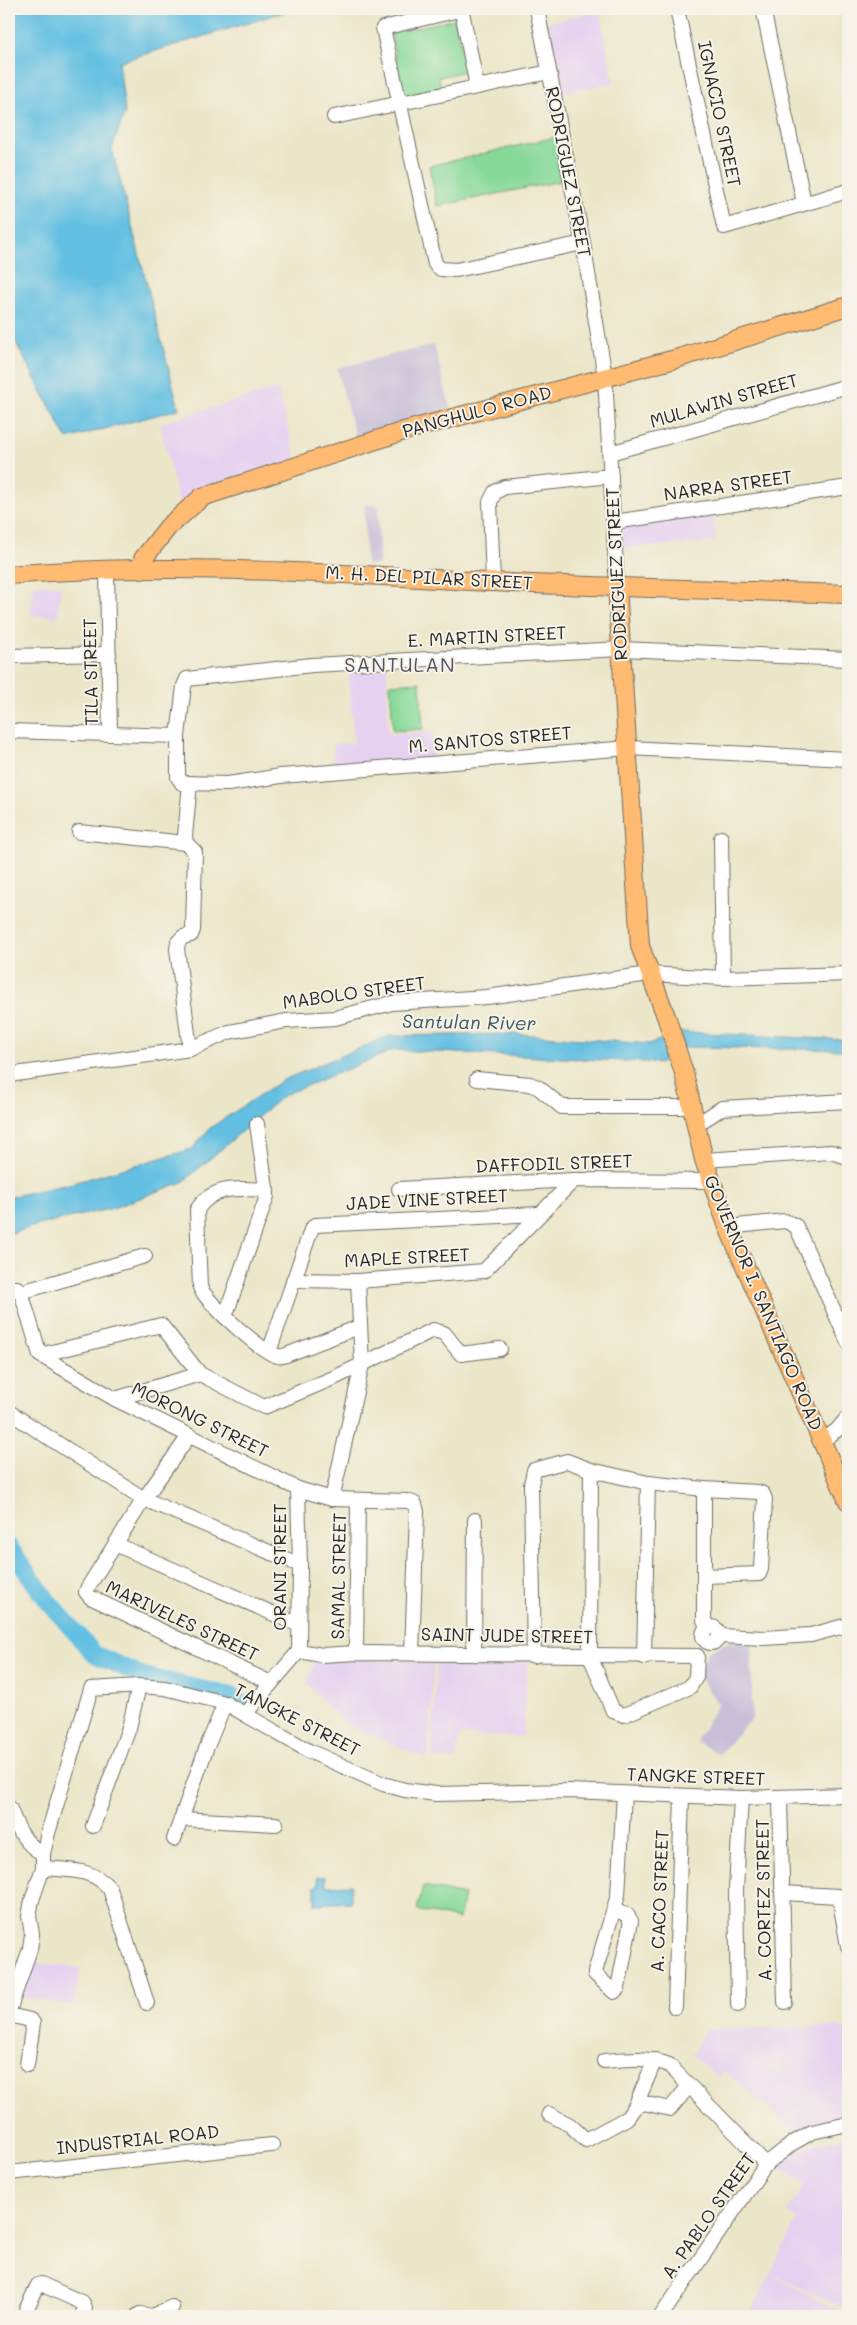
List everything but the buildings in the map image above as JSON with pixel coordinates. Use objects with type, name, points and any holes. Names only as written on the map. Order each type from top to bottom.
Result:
[{"type":"main road","name":"PANGHULO ROAD","points":[[141,570],[143,559],[168,527],[202,497],[404,431],[679,358],[848,306]]},
{"type":"main road","name":"M. H. DEL PILAR STREET","points":[[9,576],[107,570],[317,572],[493,582],[848,594]]},
{"type":"main road","name":"RODRIGUEZ STREET","points":[[617,586],[640,946],[667,1019],[684,1073]]},
{"type":"main road","name":"GOVERNOR I. SANTIAGO ROAD","points":[[684,1073],[710,1181],[821,1442],[843,1472],[848,1501]]},
{"type":"street","points":[[477,87],[462,12],[455,9],[383,28],[435,264],[441,269],[456,270],[583,243]]},
{"type":"street","name":"RODRIGUEZ STREET","points":[[537,9],[583,243],[605,377],[617,586]]},
{"type":"street","name":"IGNACIO STREET","points":[[677,9],[724,227],[804,203]]},
{"type":"street","points":[[763,9],[804,203],[848,191]]},
{"type":"street","points":[[334,117],[549,72]]},
{"type":"street","name":"MULAWIN STREET","points":[[610,452],[848,386]]},
{"type":"street","points":[[493,582],[490,502],[495,492],[504,487],[611,476]]},
{"type":"street","name":"NARRA STREET","points":[[614,522],[848,487]]},
{"type":"street","name":"TILA STREET","points":[[107,570],[110,734],[178,736]]},
{"type":"street","name":"E. MARTIN STREET","points":[[178,736],[184,686],[187,679],[312,665],[435,657],[621,649],[848,659]]},
{"type":"street","points":[[9,656],[109,654]]},
{"type":"street","points":[[9,730],[110,734]]},
{"type":"street","points":[[178,736],[178,777],[182,782],[190,783],[186,843]]},
{"type":"street","name":"M. SANTOS STREET","points":[[190,783],[228,784],[282,776],[628,748],[848,759]]},
{"type":"street","points":[[79,832],[186,843],[195,852],[193,930],[191,935],[183,937],[178,942],[177,950],[190,1048]]},
{"type":"street","points":[[721,838],[723,978]]},
{"type":"street","name":"MABOLO STREET","points":[[9,1075],[190,1048],[229,1032],[286,1021],[335,1018],[392,1002],[488,997],[649,974],[723,978],[848,974]]},
{"type":"street","points":[[477,1079],[530,1084],[539,1088],[562,1107],[692,1107]]},
{"type":"street","points":[[696,1125],[722,1108],[848,1100]]},
{"type":"street","points":[[225,1317],[267,1190],[257,1124]]},
{"type":"street","points":[[704,1160],[831,1152],[848,1157]]},
{"type":"street","name":"DAFFODIL STREET","points":[[399,1188],[574,1180],[710,1181]]},
{"type":"street","name":"MAPLE STREET","points":[[293,1280],[358,1281],[484,1271],[574,1180]]},
{"type":"street","points":[[267,1190],[222,1190],[200,1205],[197,1210],[200,1286],[205,1296],[225,1317],[269,1352],[278,1356],[286,1355],[359,1327]]},
{"type":"street","name":"JADE VINE STREET","points":[[293,1280],[315,1225],[540,1214]]},
{"type":"street","points":[[728,1227],[785,1221],[796,1226],[848,1342]]},
{"type":"street","points":[[145,1256],[15,1290],[40,1355],[161,1325],[200,1374],[264,1407],[362,1364],[433,1330],[444,1333],[461,1354],[500,1350]]},
{"type":"street","points":[[269,1352],[293,1280]]},
{"type":"street","points":[[332,1498],[362,1364],[358,1281]]},
{"type":"street","name":"MORONG STREET","points":[[40,1355],[115,1399],[298,1489],[332,1498],[408,1501],[415,1504],[417,1512],[412,1653]]},
{"type":"street","points":[[115,1399],[200,1374]]},
{"type":"street","points":[[9,1412],[144,1499],[300,1565]]},
{"type":"street","points":[[821,1442],[837,1430],[848,1417]]},
{"type":"street","name":"MARIVELES STREET","points":[[189,1436],[144,1499],[86,1592],[90,1597],[271,1683]]},
{"type":"street","points":[[534,1656],[531,1484],[534,1470],[567,1461],[591,1470],[648,1483],[758,1492],[763,1494],[765,1499],[761,1569],[759,1574],[704,1576]]},
{"type":"street","points":[[591,1470],[590,1656],[613,1711],[624,1715],[690,1687],[696,1677],[697,1656],[711,1635]]},
{"type":"street","points":[[644,1656],[648,1483]]},
{"type":"street","name":"ORANI STREET","points":[[245,1714],[299,1651],[300,1565],[298,1489]]},
{"type":"street","points":[[704,1489],[704,1620],[711,1635]]},
{"type":"street","name":"SAMAL STREET","points":[[356,1653],[358,1500]]},
{"type":"street","points":[[474,1654],[476,1520]]},
{"type":"street","points":[[115,1544],[299,1625]]},
{"type":"street","points":[[711,1635],[765,1638],[811,1635],[848,1625]]},
{"type":"street","name":"SAINT JUDE STREET","points":[[299,1651],[322,1655],[412,1653],[534,1656],[697,1656]]},
{"type":"street","points":[[94,1826],[129,1728],[139,1686]]},
{"type":"street","name":"TANGKE STREET","points":[[9,2010],[30,1949],[32,1934],[29,1916],[32,1900],[43,1868],[43,1854],[92,1689],[139,1686],[165,1688],[225,1703],[309,1751],[383,1784],[405,1790],[436,1794],[569,1791],[741,1798],[848,1795]]},
{"type":"street","points":[[174,1839],[206,1749],[225,1703]]},
{"type":"street","points":[[614,1908],[627,1915],[631,1921],[617,1990],[614,1992],[596,1977],[595,1972],[614,1908],[618,1895],[624,1794]]},
{"type":"street","name":"A. CACO STREET","points":[[675,2007],[682,1796]]},
{"type":"street","points":[[738,2005],[736,1890],[741,1798]]},
{"type":"street","name":"A. CORTEZ STREET","points":[[780,1798],[785,2002]]},
{"type":"street","points":[[9,1807],[21,1835],[29,1846],[43,1854]]},
{"type":"street","points":[[181,1819],[276,1824]]},
{"type":"street","points":[[43,1868],[87,1872],[105,1883],[110,1889],[146,2003]]},
{"type":"street","points":[[782,1893],[839,1896],[848,1946]]},
{"type":"street","points":[[9,2010],[33,2023],[27,2064]]},
{"type":"street","points":[[604,2061],[641,2058],[656,2060],[669,2065],[766,2164]]},
{"type":"street","points":[[550,2114],[570,2125],[586,2140],[627,2118],[636,2107],[656,2060]]},
{"type":"street","points":[[636,2107],[644,2103],[670,2109],[689,2086]]},
{"type":"street","name":"A. PABLO STREET","points":[[661,2316],[766,2164],[793,2143],[812,2132],[848,2124]]},
{"type":"street","name":"INDUSTRIAL ROAD","points":[[9,2173],[272,2145]]},
{"type":"street","points":[[26,2310],[38,2285],[41,2284],[80,2301],[85,2308],[82,2316]]},
{"type":"street","points":[[138,2316],[142,2314],[151,2316],[172,2307]]},
{"type":"shaded area","points":[[599,11],[614,82],[560,93],[545,23]]},
{"type":"shaded area","points":[[434,345],[451,411],[355,436],[337,368]]},
{"type":"shaded area","points":[[277,389],[298,464],[180,509],[160,423]]},
{"type":"shaded area","points":[[364,505],[378,505],[379,564],[366,565]]},
{"type":"shaded area","points":[[714,515],[716,542],[622,548],[620,524],[657,521],[659,534],[659,519]]},
{"type":"shaded area","points":[[33,584],[60,586],[58,617],[31,615]]},
{"type":"shaded area","points":[[387,665],[388,734],[433,732],[434,760],[334,764],[333,744],[354,743],[348,666]]},
{"type":"shaded area","points":[[752,1640],[752,1718],[719,1754],[696,1741],[718,1704],[700,1678],[700,1669],[709,1651],[728,1642]]},
{"type":"shaded area","points":[[437,1657],[528,1657],[523,1737],[459,1735],[456,1760],[432,1758]]},
{"type":"shaded area","points":[[347,1659],[434,1661],[428,1759],[345,1724],[307,1684],[315,1661]]},
{"type":"shaded area","points":[[28,1962],[81,1968],[73,2005],[16,1997]]},
{"type":"shaded area","points":[[833,2027],[848,2029],[848,2120],[796,2132],[724,2071],[717,2077],[692,2055],[706,2029]]},
{"type":"shaded area","points":[[848,2136],[848,2309],[770,2274],[797,2218],[787,2212],[804,2185],[780,2168],[791,2155],[808,2146]]},
{"type":"shaded area","points":[[770,2275],[848,2315],[848,2316],[749,2316]]},
{"type":"green space","points":[[455,19],[466,71],[439,77],[442,92],[404,99],[391,33]]},
{"type":"green space","points":[[556,137],[566,180],[437,206],[429,166]]},
{"type":"green space","points":[[420,682],[423,729],[393,731],[390,684]]},
{"type":"green space","points":[[423,1886],[464,1895],[459,1919],[417,1910]]},
{"type":"water","points":[[9,9],[294,9],[119,62],[125,112],[112,149],[179,409],[67,439],[9,330]]},
{"type":"water","points":[[683,1032],[848,1040],[848,1050],[688,1047],[669,1052],[663,1058],[665,1063],[394,1050],[284,1095],[183,1182],[113,1208],[42,1224],[9,1234],[9,1197],[73,1183],[192,1149],[210,1128],[281,1081],[389,1036],[518,1034],[649,1044]]},
{"type":"water","points":[[317,1877],[325,1877],[326,1886],[351,1885],[351,1902],[315,1904],[315,1886],[318,1886]]},
{"type":"waterway","points":[[9,1547],[47,1600],[94,1654],[143,1676],[232,1696],[246,1707]]},
{"type":"district","name":"SANTULAN","points":[[400,665]]},
{"type":"water label","name":"Santulan River","points":[[469,1022]]}]
